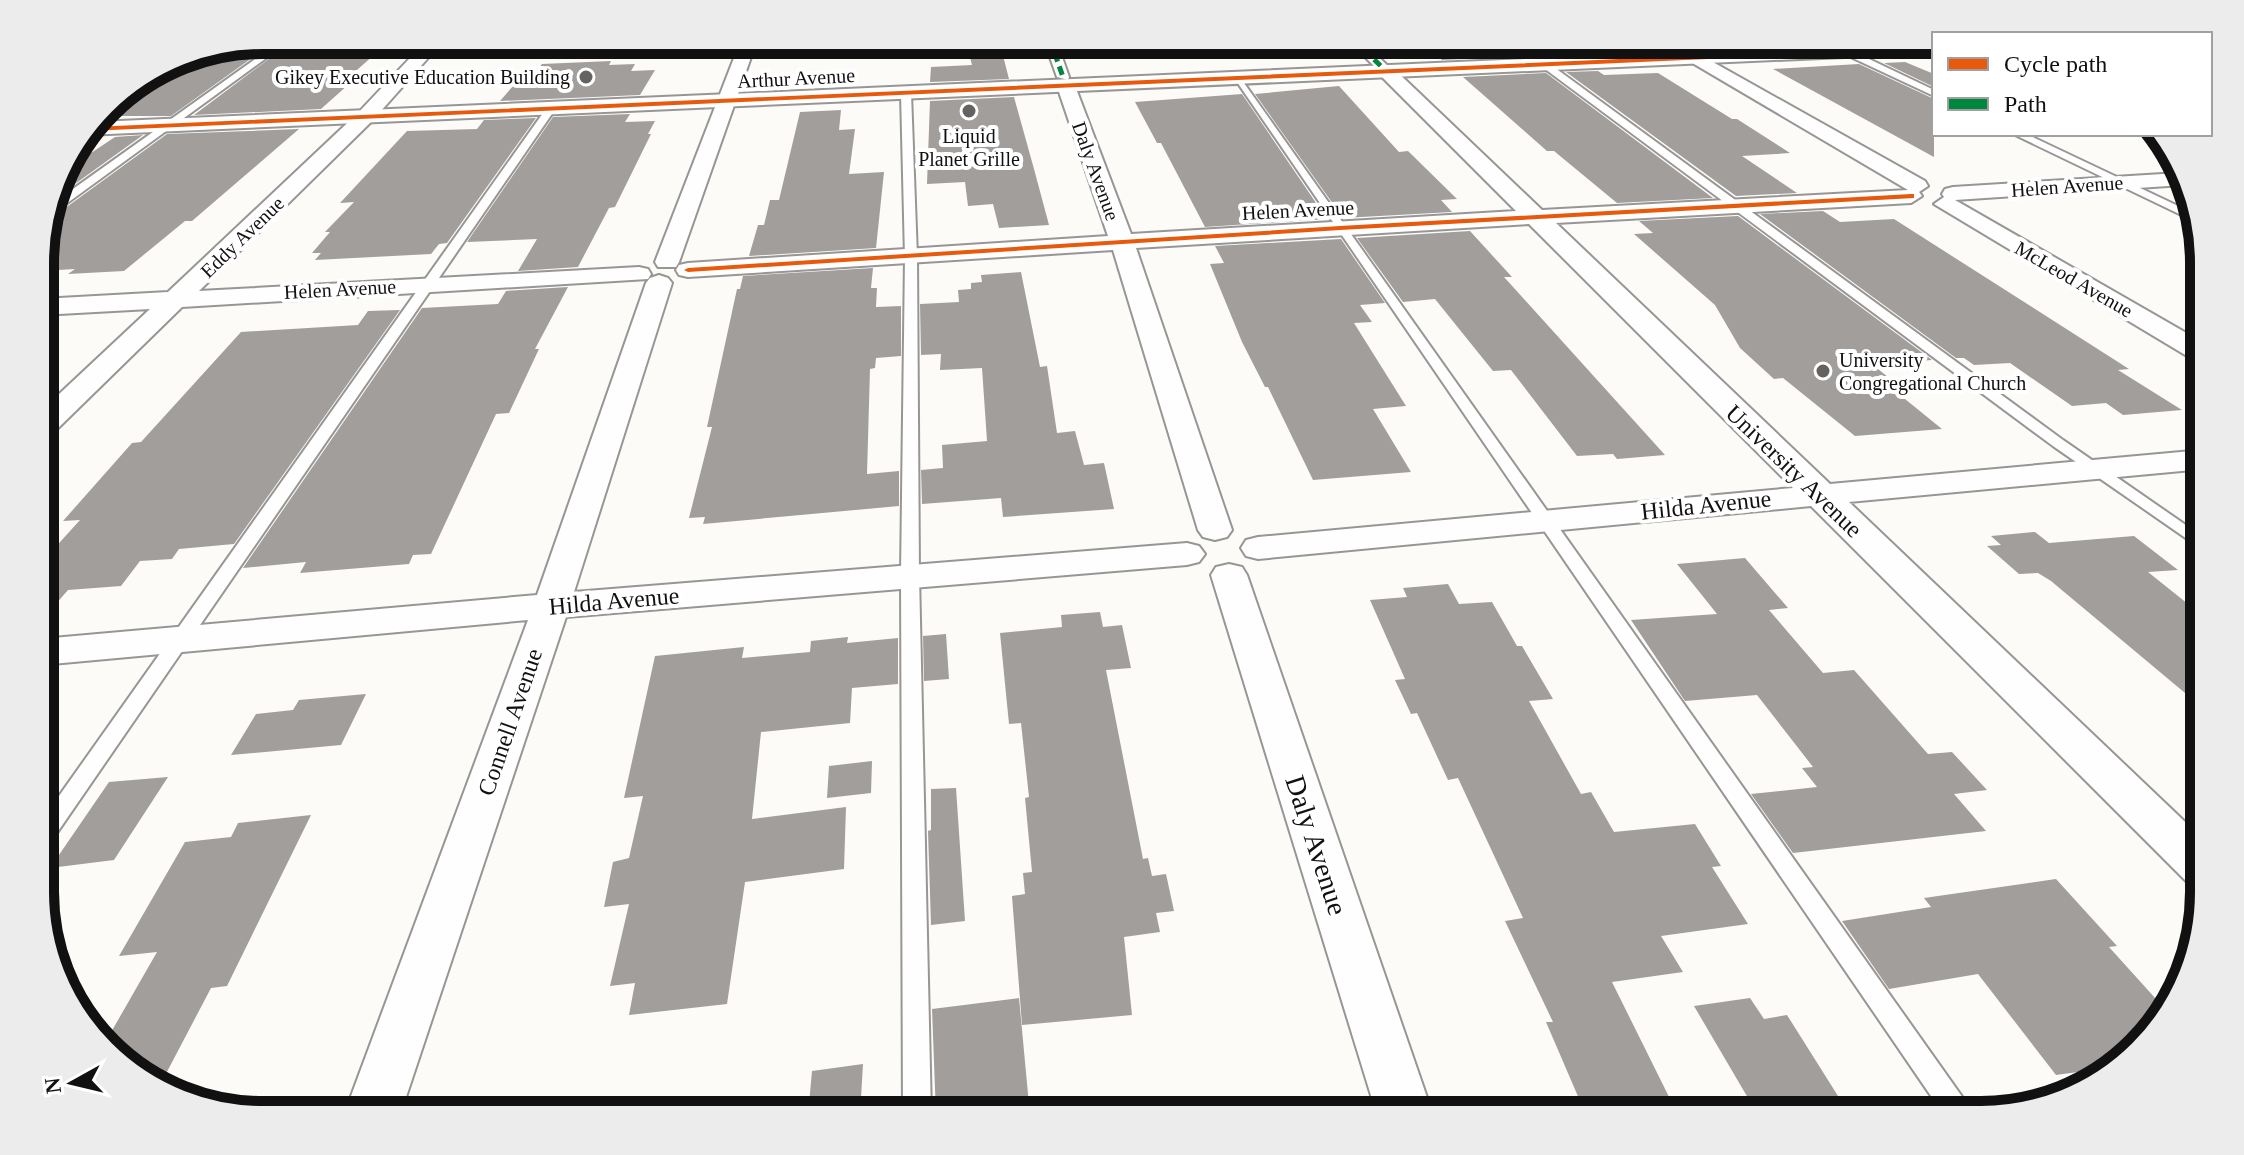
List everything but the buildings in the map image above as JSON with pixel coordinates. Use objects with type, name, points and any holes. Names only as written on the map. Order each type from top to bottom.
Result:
[{"type":"street","name":"Eddy Avenue","points":[[54,416],[365,117],[423,54]]},
{"type":"street","name":"Connell Avenue","points":[[377,1101],[550,607],[663,272],[744,54]]},
{"type":"street","points":[[1055,54],[1064,81]]},
{"type":"street","points":[[1368,54],[1387,72]]},
{"type":"street","name":"Arthur Avenue","points":[[104,128],[906,93],[1064,81],[1236,78],[1770,54]]},
{"type":"street","points":[[1695,57],[1914,191],[1949,199]]},
{"type":"street","name":"University Avenue","points":[[1387,72],[1817,495],[2190,855]]},
{"type":"street","name":"Daly Avenue","points":[[1064,81],[1122,241],[1215,530]]},
{"type":"street","name":"Helen Avenue","points":[[1949,199],[2172,179]]},
{"type":"street","name":"Helen Avenue","points":[[54,306],[911,257],[1340,228],[1740,208],[1914,191]]},
{"type":"street","name":"McLeod Avenue","points":[[1949,199],[2190,346]]},
{"type":"street","name":"Hilda Avenue","points":[[1244,561],[1546,521],[2190,460]]},
{"type":"street","points":[[1215,530],[1247,536],[1244,561],[1203,570],[1194,565],[1187,554],[1189,544],[1195,537],[1215,530]]},
{"type":"street","name":"Hilda Avenue","points":[[54,651],[910,575],[1187,554]]},
{"type":"street","name":"Daly Avenue","points":[[1244,561],[1401,1101]]},
{"type":"lane","points":[[64,201],[267,54]]},
{"type":"lane","points":[[1851,54],[1932,92]]},
{"type":"lane","points":[[1544,64],[2190,536]]},
{"type":"lane","points":[[1236,78],[1951,1101]]},
{"type":"lane","points":[[906,93],[911,257],[910,575],[917,1101]]},
{"type":"lane","points":[[54,820],[551,108]]},
{"type":"lane","points":[[2022,136],[2184,214]]},
{"type":"marked path","points":[[1055,54],[1063,77]]},
{"type":"marked path","points":[[1368,54],[1387,72]]},
{"type":"cycle path","points":[[103,128],[1777,54]]},
{"type":"cycle path","points":[[688,270],[1340,228],[1911,196]]},
{"type":"place","name":"Gikey Executive Education Building","points":[[586,77]]},
{"type":"place","name":"Liquid Planet Grille","points":[[969,111]]},
{"type":"place","name":"University Congregational Church","points":[[1823,371]]}]
